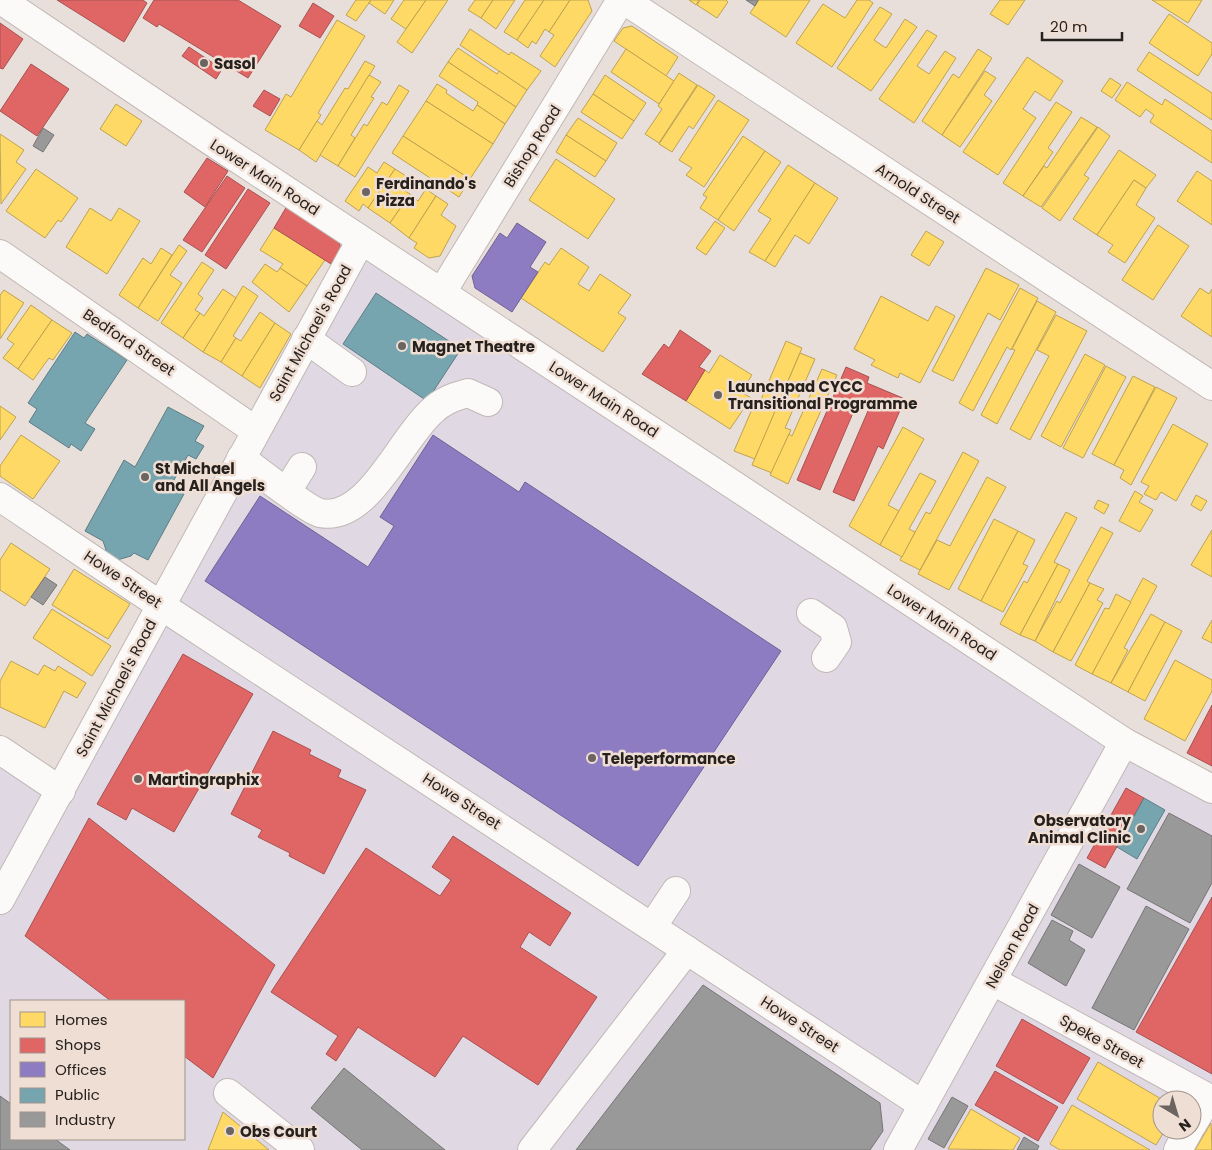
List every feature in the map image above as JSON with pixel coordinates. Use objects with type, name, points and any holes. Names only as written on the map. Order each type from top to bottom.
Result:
[{"type":"street","name":"Lower Main Road","points":[[2,0],[361,240],[1124,742],[1212,789]]},
{"type":"street","name":"Bishop Road","points":[[442,292],[622,0]]},
{"type":"street","name":"Arnold Street","points":[[622,0],[1212,386]]},
{"type":"street","name":"Saint Michael's Road","points":[[0,900],[361,240]]},
{"type":"street","name":"Bedford Street","points":[[0,254],[256,430]]},
{"type":"street","points":[[306,339],[352,372]]},
{"type":"street","points":[[241,458],[319,512],[346,512],[365,498],[412,432],[431,411],[447,399],[468,393],[488,402]]},
{"type":"street","points":[[287,491],[302,467]]},
{"type":"street","name":"Howe Street","points":[[0,497],[160,605],[923,1106]]},
{"type":"street","points":[[811,613],[833,628],[837,642],[826,658]]},
{"type":"street","name":"Nelson Road","points":[[898,1150],[1124,742]]},
{"type":"street","points":[[0,750],[61,791]]},
{"type":"street","points":[[652,927],[676,891]]},
{"type":"street","points":[[532,1150],[687,950]]},
{"type":"street","name":"Speke Street","points":[[993,981],[1210,1099]]},
{"type":"street","points":[[228,1094],[300,1150]]},
{"type":"street","points":[[1202,1111],[1210,1099]]},
{"type":"shaded area","points":[[361,240],[1212,789],[1212,1100],[1202,1100],[1202,1090],[1152,1090],[1152,1140],[1184,1140],[1178,1150],[0,1150],[0,750],[61,790]]},
{"type":"building: Homes","points":[[356,0],[371,0],[356,21],[346,15]]},
{"type":"building: Homes","points":[[371,0],[394,0],[385,14],[369,3]]},
{"type":"building: Homes","points":[[404,0],[426,0],[406,29],[391,19]]},
{"type":"building: Homes","points":[[426,0],[448,0],[412,53],[397,42]]},
{"type":"building: Homes","points":[[475,0],[493,0],[481,18],[468,10]]},
{"type":"building: Homes","points":[[493,0],[515,0],[496,29],[481,18]]},
{"type":"building: Homes","points":[[525,0],[544,0],[517,40],[504,32]]},
{"type":"building: Homes","points":[[544,0],[570,0],[549,32],[545,29],[536,44],[532,41],[528,48],[517,40]]},
{"type":"building: Homes","points":[[570,0],[588,0],[592,11],[555,67],[540,56],[554,35],[549,32]]},
{"type":"building: Homes","points":[[689,0],[699,0],[696,5]]},
{"type":"building: Homes","points":[[700,0],[726,0],[728,2],[717,18],[697,5]]},
{"type":"building: Homes","points":[[759,0],[810,0],[786,37],[750,13]]},
{"type":"building: Homes","points":[[857,0],[869,0],[873,3],[832,67],[796,43],[823,4],[845,18]]},
{"type":"building: Homes","points":[[1000,0],[1025,0],[1008,25],[990,14]]},
{"type":"building: Homes","points":[[1152,0],[1202,0],[1188,23]]},
{"type":"building: Homes","points":[[880,7],[892,14],[874,40],[886,48],[905,19],[917,27],[871,91],[837,68]]},
{"type":"building: Homes","points":[[1169,14],[1212,43],[1212,54],[1198,76],[1149,43]]},
{"type":"building: Homes","points":[[337,20],[365,36],[318,113],[321,115],[299,150],[265,130],[286,94],[291,97]]},
{"type":"building: Homes","points":[[632,26],[678,57],[666,76],[614,41],[623,28]]},
{"type":"building: Homes","points":[[470,29],[509,55],[511,52],[541,71],[527,90],[460,45]]},
{"type":"building: Homes","points":[[927,30],[937,36],[917,66],[929,74],[945,51],[956,58],[914,123],[879,99]]},
{"type":"building: Homes","points":[[458,48],[497,74],[499,71],[527,90],[516,107],[448,62]]},
{"type":"building: Homes","points":[[626,49],[674,81],[659,104],[611,72]]},
{"type":"building: Homes","points":[[978,49],[992,58],[942,135],[922,121],[953,74],[959,78]]},
{"type":"building: Homes","points":[[1149,52],[1212,93],[1212,120],[1137,70]]},
{"type":"building: Homes","points":[[1027,57],[1063,81],[1050,101],[1035,91],[1023,109],[1036,118],[998,175],[963,152]]},
{"type":"building: Homes","points":[[365,61],[375,66],[316,162],[299,150],[317,121],[322,125],[345,88],[348,89]]},
{"type":"building: Homes","points":[[448,62],[516,107],[505,124],[477,105],[478,102],[439,76]]},
{"type":"building: Homes","points":[[985,71],[996,78],[984,95],[992,101],[960,147],[942,135]]},
{"type":"building: Homes","points":[[679,73],[697,85],[659,143],[645,134],[662,109],[658,106]]},
{"type":"building: Homes","points":[[369,75],[381,82],[371,97],[374,98],[351,135],[355,138],[338,166],[320,155]]},
{"type":"building: Homes","points":[[605,75],[646,103],[634,121],[593,94]]},
{"type":"building: Homes","points":[[1110,78],[1121,85],[1112,98],[1101,91]]},
{"type":"building: Homes","points":[[1127,82],[1162,105],[1165,99],[1212,131],[1212,163],[1150,122],[1154,115],[1146,109],[1140,117],[1115,100]]},
{"type":"building: Homes","points":[[437,84],[447,90],[446,93],[473,111],[477,105],[505,124],[493,144],[426,101]]},
{"type":"building: Homes","points":[[399,85],[409,91],[355,177],[338,166],[364,124],[367,126],[382,102],[387,105]]},
{"type":"building: Homes","points":[[698,85],[715,96],[693,129],[689,126],[672,152],[659,144]]},
{"type":"building: Homes","points":[[593,94],[634,121],[622,139],[581,112]]},
{"type":"building: Homes","points":[[718,100],[749,120],[704,187],[686,175],[692,168],[679,160]]},
{"type":"building: Homes","points":[[426,101],[493,144],[470,179],[403,136]]},
{"type":"building: Homes","points":[[1056,102],[1072,112],[1048,148],[1053,152],[1023,196],[1003,183]]},
{"type":"building: Homes","points":[[116,104],[142,121],[126,146],[100,129]]},
{"type":"building: Homes","points":[[1081,117],[1097,127],[1041,207],[1023,196],[1044,166],[1047,168]]},
{"type":"building: Homes","points":[[578,118],[617,143],[606,161],[566,135]]},
{"type":"building: Homes","points":[[1098,127],[1110,136],[1084,175],[1089,178],[1060,221],[1042,208]]},
{"type":"building: Homes","points":[[0,134],[24,150],[16,162],[26,169],[1,204]]},
{"type":"building: Homes","points":[[566,135],[606,161],[595,177],[556,152]]},
{"type":"building: Homes","points":[[403,136],[470,179],[459,197],[392,153]]},
{"type":"building: Homes","points":[[743,136],[765,151],[718,220],[700,208],[707,197],[703,195]]},
{"type":"building: Homes","points":[[1119,150],[1156,175],[1146,188],[1134,180],[1097,235],[1073,219]]},
{"type":"building: Homes","points":[[765,151],[781,162],[734,231],[718,220]]},
{"type":"building: Homes","points":[[556,159],[615,199],[588,239],[529,200]]},
{"type":"building: Homes","points":[[384,162],[395,169],[368,208],[363,204],[359,211],[345,201],[368,167],[377,173]]},
{"type":"building: Homes","points":[[788,165],[815,183],[765,261],[749,252],[771,219],[758,211]]},
{"type":"building: Homes","points":[[36,169],[78,198],[61,222],[58,220],[45,238],[6,211]]},
{"type":"building: Homes","points":[[395,169],[406,176],[399,187],[410,194],[390,223],[368,208]]},
{"type":"building: Homes","points":[[1197,171],[1212,181],[1212,225],[1177,201]]},
{"type":"building: Homes","points":[[1134,180],[1146,188],[1136,205],[1155,218],[1125,263],[1108,252],[1113,245],[1097,235]]},
{"type":"building: Homes","points":[[815,183],[838,198],[809,244],[795,235],[775,267],[765,261]]},
{"type":"building: Homes","points":[[426,189],[436,196],[409,238],[390,223],[410,194],[418,201]]},
{"type":"building: Homes","points":[[436,196],[448,204],[441,215],[456,226],[440,256],[429,258],[414,248],[417,243],[409,238]]},
{"type":"building: Homes","points":[[90,208],[111,221],[119,208],[140,221],[107,274],[66,247]]},
{"type":"building: Homes","points":[[715,221],[725,228],[706,255],[696,248]]},
{"type":"building: Homes","points":[[1158,225],[1189,246],[1153,300],[1122,280]]},
{"type":"building: Homes","points":[[274,228],[325,260],[307,286],[280,268],[283,264],[260,250]]},
{"type":"building: Homes","points":[[926,231],[944,242],[929,266],[911,255]]},
{"type":"building: Homes","points":[[179,245],[187,251],[170,275],[182,283],[158,321],[138,308]]},
{"type":"building: Homes","points":[[161,248],[172,255],[138,308],[119,295],[143,258],[151,264]]},
{"type":"building: Homes","points":[[561,248],[589,267],[578,284],[589,291],[600,274],[631,295],[618,313],[626,318],[603,352],[521,298],[545,262],[549,265]]},
{"type":"building: Homes","points":[[202,262],[214,270],[198,294],[203,298],[195,310],[200,313],[183,338],[161,323]]},
{"type":"building: Homes","points":[[265,264],[277,272],[280,268],[307,286],[289,312],[252,282]]},
{"type":"building: Homes","points":[[986,268],[1019,285],[1000,320],[988,313],[953,381],[932,371]]},
{"type":"building: Homes","points":[[243,286],[258,296],[233,336],[236,338],[221,362],[203,352]]},
{"type":"building: Homes","points":[[1020,288],[1038,298],[1011,350],[1007,347],[973,411],[959,403]]},
{"type":"building: Homes","points":[[1200,288],[1209,294],[1212,289],[1212,337],[1181,316]]},
{"type":"building: Homes","points":[[223,289],[236,298],[203,352],[183,338],[200,313],[204,316]]},
{"type":"building: Homes","points":[[4,290],[24,303],[0,339],[0,295]]},
{"type":"building: Homes","points":[[881,296],[928,321],[936,306],[955,316],[920,383],[900,373],[898,378],[871,365],[875,360],[854,349]]},
{"type":"building: Homes","points":[[1037,301],[1056,312],[997,424],[981,415],[1015,350],[1012,349]]},
{"type":"building: Homes","points":[[31,305],[52,320],[18,369],[3,358],[14,344],[7,339]]},
{"type":"building: Homes","points":[[260,312],[275,323],[242,376],[221,362],[236,338],[241,341]]},
{"type":"building: Homes","points":[[1056,315],[1087,331],[1030,440],[1010,429],[1049,356],[1037,350]]},
{"type":"building: Homes","points":[[52,320],[72,333],[53,360],[49,358],[33,380],[18,369]]},
{"type":"building: Homes","points":[[275,323],[291,334],[260,388],[242,376]]},
{"type":"building: Homes","points":[[786,341],[802,348],[755,459],[734,451],[753,407],[757,409]]},
{"type":"building: Homes","points":[[800,353],[815,359],[785,428],[791,430],[772,473],[752,465]]},
{"type":"building: Homes","points":[[1085,354],[1105,365],[1061,447],[1041,436]]},
{"type":"building: Homes","name":"Launchpad CYCC Transitional Programme","points":[[720,355],[752,375],[741,392],[751,398],[730,429],[686,401],[705,370],[709,373]]},
{"type":"building: Homes","points":[[1106,366],[1126,377],[1083,458],[1063,448]]},
{"type":"building: Homes","points":[[822,369],[837,375],[788,484],[770,475],[789,434],[792,436]]},
{"type":"building: Homes","points":[[1133,376],[1155,387],[1114,465],[1092,454]]},
{"type":"building: Homes","points":[[1156,387],[1177,398],[1131,485],[1120,478],[1124,470],[1114,465]]},
{"type":"building: Homes","points":[[0,406],[16,417],[0,440]]},
{"type":"building: Homes","points":[[1173,424],[1208,444],[1176,501],[1161,492],[1156,500],[1144,494],[1149,486],[1141,482]]},
{"type":"building: Homes","points":[[903,427],[924,439],[888,505],[899,511],[880,545],[849,526]]},
{"type":"building: Homes","points":[[21,435],[60,461],[33,499],[0,476],[0,466]]},
{"type":"building: Homes","points":[[963,452],[979,461],[920,570],[900,560],[926,512],[930,514]]},
{"type":"building: Homes","points":[[920,473],[936,481],[909,529],[915,532],[902,557],[880,545]]},
{"type":"building: Homes","points":[[987,477],[1006,487],[949,590],[918,574],[937,540],[950,546]]},
{"type":"building: Homes","points":[[1135,491],[1143,496],[1139,502],[1153,510],[1140,532],[1119,521]]},
{"type":"building: Homes","points":[[1196,495],[1207,501],[1201,511],[1191,505]]},
{"type":"building: Homes","points":[[1098,500],[1109,505],[1104,514],[1094,508]]},
{"type":"building: Homes","points":[[1066,512],[1077,518],[1054,562],[1058,564],[1020,635],[1000,624],[1024,581],[1027,583]]},
{"type":"building: Homes","points":[[994,519],[1018,531],[981,601],[958,589]]},
{"type":"building: Homes","points":[[1101,527],[1113,533],[1087,581],[1090,583],[1053,652],[1035,641],[1057,601],[1060,603]]},
{"type":"building: Homes","points":[[1212,530],[1212,577],[1191,565]]},
{"type":"building: Homes","points":[[1018,531],[1035,540],[1023,564],[1028,566],[1003,612],[981,601]]},
{"type":"building: Homes","points":[[11,543],[50,569],[25,606],[0,590],[0,560]]},
{"type":"building: Homes","points":[[1058,564],[1070,570],[1035,641],[1020,635]]},
{"type":"building: Homes","points":[[74,569],[130,604],[108,639],[52,605]]},
{"type":"building: Homes","points":[[1143,578],[1157,586],[1124,648],[1128,650],[1111,683],[1092,674]]},
{"type":"building: Homes","points":[[1090,583],[1104,589],[1097,600],[1103,603],[1071,661],[1053,652]]},
{"type":"building: Homes","points":[[1116,594],[1131,602],[1092,674],[1075,665],[1105,608],[1109,609]]},
{"type":"building: Homes","points":[[52,609],[111,646],[92,676],[33,638]]},
{"type":"building: Homes","points":[[1151,614],[1165,622],[1128,692],[1111,683]]},
{"type":"building: Homes","points":[[1212,620],[1212,643],[1202,638]]},
{"type":"building: Homes","points":[[1165,622],[1182,631],[1145,701],[1128,692]]},
{"type":"building: Homes","points":[[1175,660],[1212,680],[1212,691],[1185,741],[1144,719]]},
{"type":"building: Homes","points":[[11,661],[38,675],[44,665],[55,671],[58,666],[86,683],[77,698],[64,691],[45,728],[0,707],[0,681]]},
{"type":"building: Homes","points":[[1098,1062],[1152,1094],[1152,1140],[1159,1140],[1156,1145],[1077,1099]]},
{"type":"building: Homes","points":[[1072,1105],[1150,1150],[1060,1150],[1050,1144]]},
{"type":"building: Homes","points":[[971,1109],[1020,1138],[1013,1150],[948,1149]]},
{"type":"building: Homes","name":"Obs Court","points":[[223,1112],[269,1150],[208,1150]]},
{"type":"building: Homes","points":[[1211,1123],[1212,1150],[1195,1150]]},
{"type":"building: Shops","points":[[57,0],[143,0],[147,3],[124,42]]},
{"type":"building: Shops","points":[[154,0],[238,0],[281,26],[248,78],[159,24],[157,27],[143,18]]},
{"type":"building: Shops","points":[[313,3],[334,16],[320,38],[299,26]]},
{"type":"building: Shops","points":[[0,23],[23,39],[3,69],[0,68]]},
{"type":"building: Shops","points":[[189,47],[222,69],[216,79],[182,56]]},
{"type":"building: Shops","points":[[31,64],[69,89],[37,136],[0,111]]},
{"type":"building: Shops","points":[[264,90],[280,99],[270,116],[253,106]]},
{"type":"building: Shops","points":[[207,158],[228,171],[205,207],[184,192]]},
{"type":"building: Shops","points":[[227,176],[245,188],[202,252],[183,240]]},
{"type":"building: Shops","points":[[248,189],[270,203],[226,269],[205,255]]},
{"type":"building: Shops","points":[[287,206],[338,240],[341,248],[331,264],[274,228]]},
{"type":"building: Shops","points":[[680,330],[711,351],[699,367],[705,370],[686,401],[642,374],[664,344],[669,348]]},
{"type":"building: Shops","points":[[846,367],[869,377],[867,383],[905,399],[883,449],[878,446],[854,501],[833,492],[871,404],[859,399],[820,490],[797,480]]},
{"type":"building: Shops","points":[[183,654],[253,694],[174,832],[132,808],[126,820],[97,804]]},
{"type":"building: Shops","points":[[1212,705],[1212,766],[1187,753]]},
{"type":"building: Shops","points":[[273,731],[311,750],[309,754],[341,770],[338,777],[366,790],[324,874],[289,856],[290,853],[258,837],[262,830],[231,814]]},
{"type":"building: Shops","points":[[1126,788],[1144,798],[1105,868],[1087,858]]},
{"type":"building: Shops","points":[[89,818],[275,965],[213,1078],[185,1057],[185,1000],[110,1000],[25,936]]},
{"type":"building: Shops","points":[[453,836],[571,913],[550,946],[529,932],[520,947],[597,997],[538,1085],[463,1036],[435,1077],[358,1027],[336,1061],[326,1054],[338,1036],[271,992],[366,848],[440,896],[451,880],[432,867]]},
{"type":"building: Shops","points":[[1212,897],[1212,1074],[1136,1032]]},
{"type":"building: Shops","points":[[1022,1019],[1090,1058],[1063,1104],[996,1066]]},
{"type":"building: Shops","points":[[995,1071],[1058,1107],[1038,1141],[975,1105]]},
{"type":"building: Offices","points":[[517,223],[546,242],[530,267],[538,272],[512,312],[475,288],[472,276],[500,233],[507,238]]},
{"type":"building: Offices","name":"Teleperformance","points":[[433,435],[519,492],[525,482],[781,651],[638,866],[205,581],[260,496],[368,567],[394,526],[380,517]]},
{"type":"building: Public","name":"Magnet Theatre","points":[[376,293],[461,349],[427,401],[343,344]]},
{"type":"building: Public","points":[[75,332],[84,338],[87,334],[127,360],[85,423],[95,429],[81,451],[71,444],[69,448],[29,422],[37,409],[28,403]]},
{"type":"building: Public","name":"St Michael and All Angels","points":[[168,407],[204,426],[195,441],[204,446],[196,459],[188,455],[170,487],[184,494],[148,560],[134,553],[131,556],[117,560],[107,553],[103,541],[85,531],[124,460],[135,467]]},
{"type":"building: Public","name":"Observatory Animal Clinic","points":[[1144,798],[1165,810],[1137,859],[1117,847]]},
{"type":"building: Industry","points":[[746,0],[758,0],[755,6]]},
{"type":"building: Industry","points":[[43,128],[54,135],[43,152],[33,146]]},
{"type":"building: Industry","points":[[45,577],[57,585],[43,605],[31,597]]},
{"type":"building: Industry","points":[[1169,813],[1212,836],[1212,883],[1190,923],[1127,889]]},
{"type":"building: Industry","points":[[1079,864],[1120,887],[1092,938],[1051,915]]},
{"type":"building: Industry","points":[[1146,906],[1189,929],[1134,1030],[1092,1008]]},
{"type":"building: Industry","points":[[1052,920],[1073,931],[1069,940],[1085,950],[1066,986],[1028,963]]},
{"type":"building: Industry","points":[[703,985],[880,1103],[883,1131],[870,1150],[576,1150]]},
{"type":"building: Industry","points":[[344,1068],[445,1150],[362,1150],[311,1108]]},
{"type":"building: Industry","points":[[0,1096],[10,1103],[10,1140],[56,1140],[70,1150],[0,1150]]},
{"type":"building: Industry","points":[[952,1097],[968,1106],[944,1148],[928,1139]]},
{"type":"building: Industry","points":[[1024,1137],[1039,1146],[1037,1150],[1017,1150]]},
{"type":"place","name":"Sasol","points":[[204,63]]},
{"type":"place","name":"Ferdinando's Pizza","points":[[366,192]]},
{"type":"place","name":"Magnet Theatre","points":[[402,346]]},
{"type":"place","name":"Launchpad CYCC Transitional Programme","points":[[718,395]]},
{"type":"place","name":"St Michael and All Angels","points":[[145,477]]},
{"type":"place","name":"Teleperformance","points":[[592,758]]},
{"type":"place","name":"Martingraphix","points":[[138,779]]},
{"type":"place","name":"Observatory Animal Clinic","points":[[1141,829]]},
{"type":"place","name":"Obs Court","points":[[230,1131]]}]
